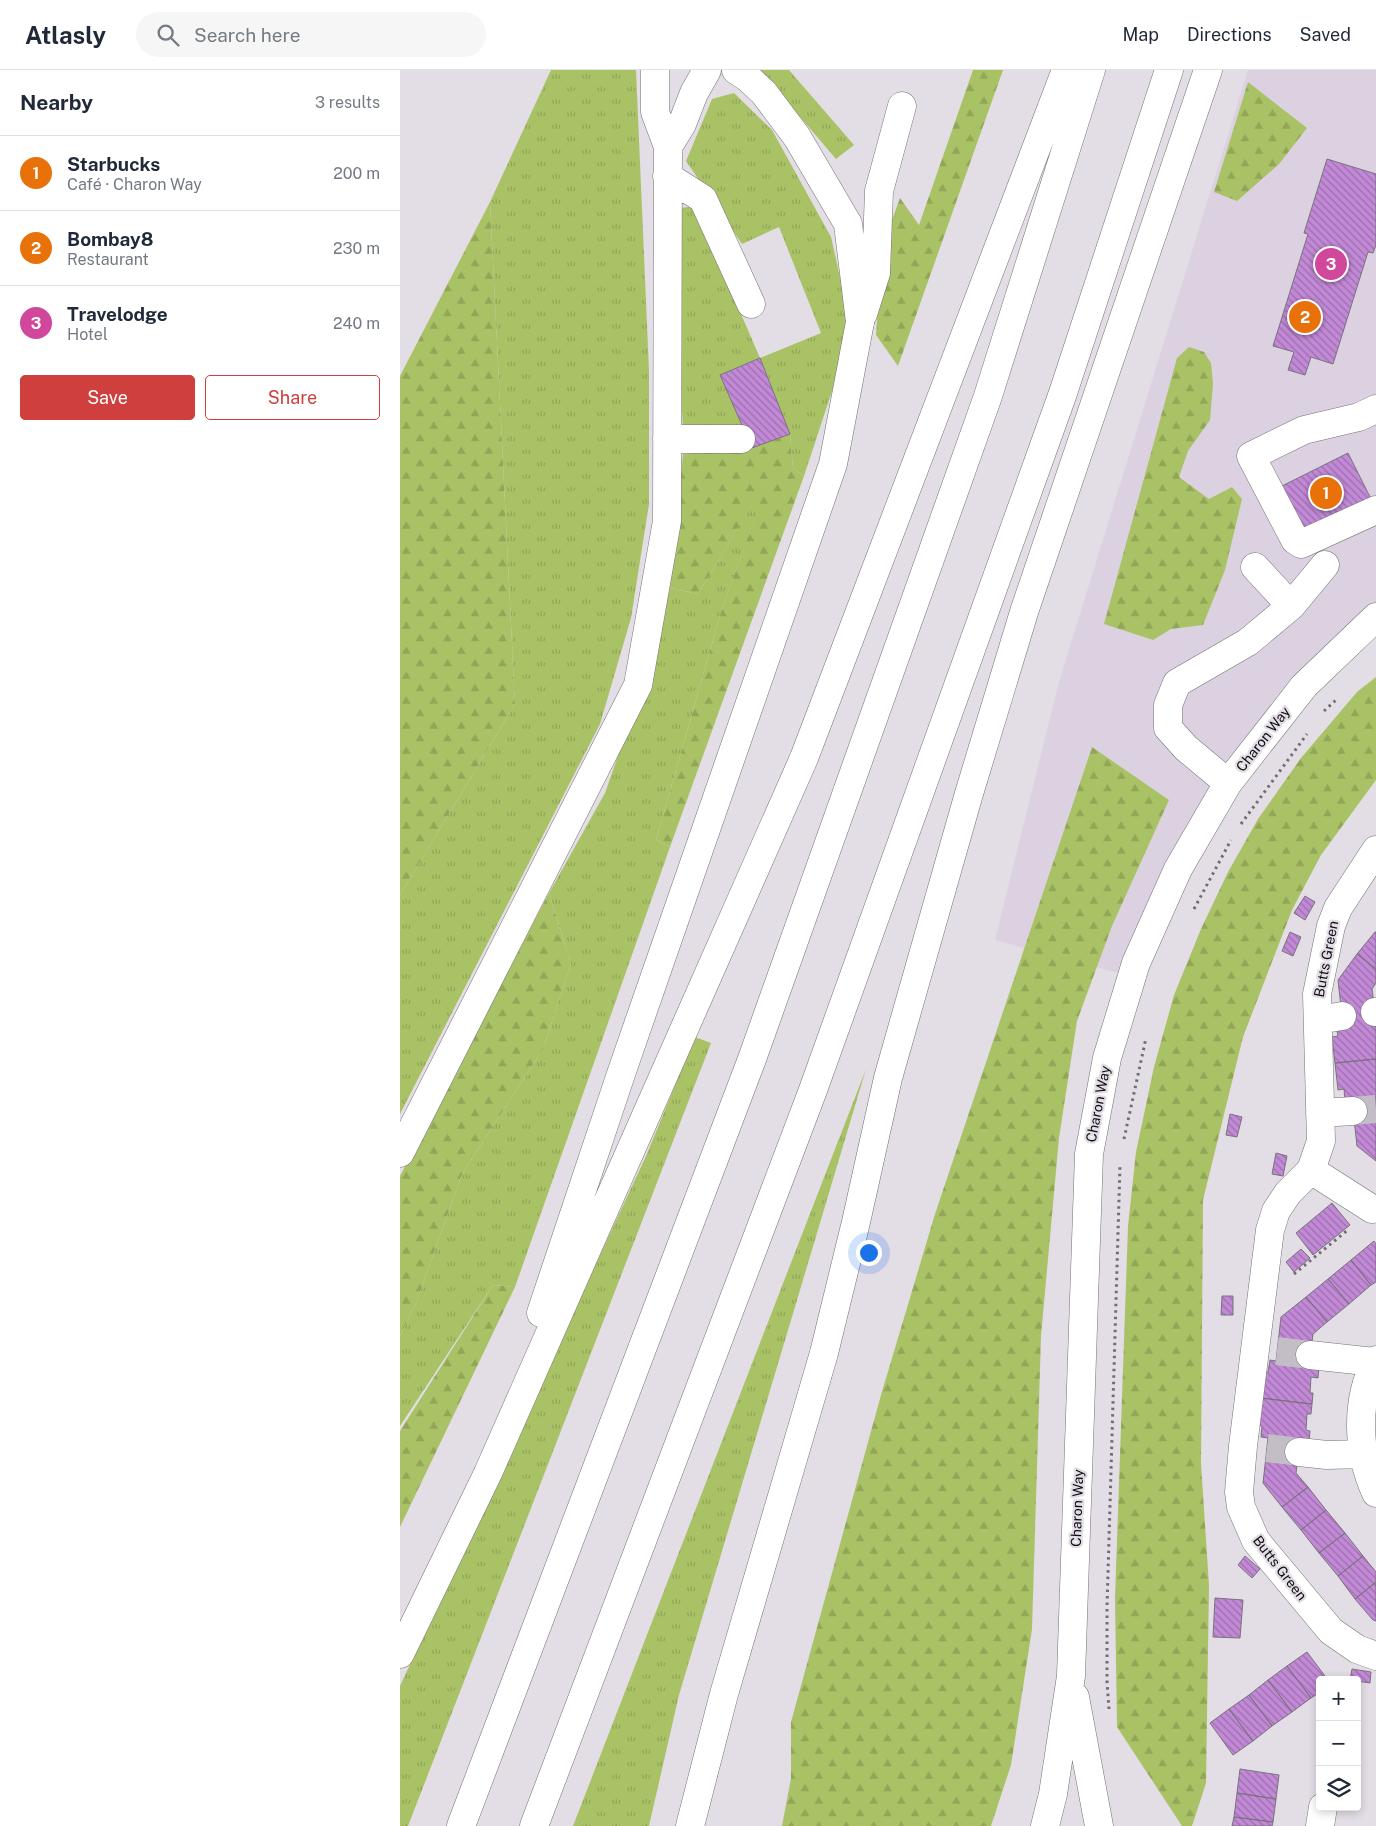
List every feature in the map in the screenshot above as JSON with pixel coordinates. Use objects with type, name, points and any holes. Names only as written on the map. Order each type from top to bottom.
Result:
[{"type":"main road","points":[[400,1153],[638,685],[667,521],[668,147],[655,112],[655,70]]},
{"type":"main road","points":[[668,147],[682,124],[694,93],[707,70]]},
{"type":"main road","points":[[736,70],[764,93],[797,137],[848,224],[860,322]]},
{"type":"main road","points":[[400,1654],[488,1473],[804,758],[1019,198],[1066,70]]},
{"type":"main road","points":[[461,1826],[758,1040],[988,396],[1091,70]]},
{"type":"main road","points":[[534,1826],[816,1081],[1063,393],[1169,70]]},
{"type":"main road","points":[[690,1826],[724,1694],[824,1353],[888,1078],[965,806],[1024,612],[1208,70]]},
{"type":"main road","points":[[488,1473],[625,1062],[833,464],[860,322],[876,272],[879,191],[902,106]]},
{"type":"main road","points":[[667,176],[704,199],[751,304]]},
{"type":"main road","points":[[1376,409],[1359,417],[1304,430],[1251,456],[1295,540],[1301,544],[1376,510]]},
{"type":"main road","points":[[667,439],[741,439]]},
{"type":"main road","points":[[1228,783],[1186,748],[1168,728],[1168,705],[1178,683],[1248,642],[1291,606],[1325,565]]},
{"type":"main road","points":[[1255,567],[1291,606]]},
{"type":"main road","name":"Charon Way","points":[[1045,1826],[1053,1794],[1071,1676],[1089,1154],[1107,1058],[1136,963],[1178,869],[1228,783],[1304,686],[1376,616]]},
{"type":"main road","name":"Butts Green","points":[[1376,850],[1338,908],[1331,926],[1317,994],[1330,1018],[1320,1113],[1320,1141],[1311,1170],[1288,1193],[1276,1211],[1270,1230],[1262,1301],[1266,1350],[1255,1447],[1239,1492],[1241,1507],[1256,1541],[1331,1631],[1356,1649],[1376,1656]]},
{"type":"main road","points":[[1320,1113],[1353,1111]]},
{"type":"main road","points":[[1311,1170],[1372,1209]]},
{"type":"main road","points":[[1310,1355],[1376,1361],[1366,1384],[1361,1409],[1363,1454],[1376,1493]]},
{"type":"main road","points":[[1299,1452],[1327,1455],[1363,1454]]},
{"type":"main road","name":"Charon Way","points":[[1071,1676],[1099,1826]]},
{"type":"main road","points":[[1320,1826],[1322,1811]]},
{"type":"path","points":[[1320,715],[1341,694]]},
{"type":"path","points":[[1239,826],[1309,731]]},
{"type":"path","points":[[1192,913],[1234,835]]},
{"type":"path","points":[[1123,1145],[1148,1031]]},
{"type":"path","points":[[1109,1712],[1107,1607],[1120,1164]]},
{"type":"path","points":[[1262,1301],[1372,1209]]},
{"type":"shaded area","points":[[1248,70],[1376,70],[1376,603],[1202,806],[1118,973],[995,940],[1059,682]]},
{"type":"green space","points":[[551,70],[636,70],[649,371],[649,504],[631,618],[600,724],[400,1114],[400,895],[515,704],[490,202]]},
{"type":"green space","points":[[760,70],[789,70],[854,145],[836,159]]},
{"type":"green space","points":[[973,70],[1003,70],[898,366],[876,335],[882,247],[900,198],[919,225]]},
{"type":"green space","points":[[1248,82],[1307,128],[1279,164],[1237,201],[1214,192]]},
{"type":"green space","points":[[734,93],[772,130],[831,237],[849,317],[833,388],[804,476],[793,468],[790,434],[760,358],[821,333],[779,227],[742,244],[686,161],[712,99]]},
{"type":"green space","points":[[490,202],[515,704],[400,895],[400,376]]},
{"type":"green space","points":[[689,207],[703,216],[716,256],[760,358],[720,375],[743,426],[683,429],[671,222],[678,208]]},
{"type":"green space","points":[[1189,347],[1204,352],[1211,363],[1213,384],[1210,420],[1188,451],[1179,477],[1209,499],[1232,487],[1242,499],[1225,570],[1203,625],[1171,629],[1153,640],[1104,624],[1177,358]]},
{"type":"green space","points":[[790,434],[793,468],[804,476],[670,847],[656,840],[721,612],[769,477],[698,594],[670,588],[683,454],[752,448]]},
{"type":"green space","points":[[771,473],[721,612],[656,840],[670,847],[515,1287],[493,1285],[400,1426],[400,1336],[416,1303],[462,1174],[543,1049],[571,964],[549,893],[605,793],[653,656],[670,588],[698,594]]},
{"type":"green space","points":[[1376,677],[1376,780],[1321,855],[1292,910],[1243,1037],[1203,1200],[1201,1464],[1209,1585],[1206,1783],[1192,1826],[1182,1826],[1117,1727],[1115,1598],[1128,1226],[1136,1152],[1154,1067],[1174,995],[1201,929],[1228,872],[1258,819],[1301,758],[1357,692]]},
{"type":"green space","points":[[1092,747],[1169,800],[1112,926],[1077,1021],[1059,1138],[1041,1336],[1032,1629],[1011,1765],[991,1826],[782,1826],[791,1778],[791,1722],[881,1395],[935,1214]]},
{"type":"green space","points":[[549,893],[571,964],[543,1049],[462,1174],[416,1303],[400,1336],[400,1176]]},
{"type":"green space","points":[[695,1037],[711,1043],[408,1826],[400,1826],[400,1686],[646,1156]]},
{"type":"green space","points":[[866,1069],[679,1695],[649,1826],[573,1826]]},
{"type":"green space","points":[[493,1285],[515,1287],[400,1527],[400,1431]]},
{"type":"building","points":[[1327,159],[1376,174],[1376,245],[1373,253],[1368,252],[1333,364],[1311,357],[1305,375],[1288,370],[1294,352],[1273,346],[1308,234],[1304,233]]},
{"type":"building","points":[[760,358],[790,434],[752,448],[720,375]]},
{"type":"building","points":[[1348,453],[1371,499],[1305,532],[1282,486]]},
{"type":"building","points":[[1305,896],[1315,902],[1305,920],[1294,913]]},
{"type":"building","points":[[1290,932],[1301,937],[1293,956],[1282,951]]},
{"type":"building","points":[[1376,932],[1376,969],[1357,954]]},
{"type":"building","points":[[1357,954],[1376,969],[1376,983],[1372,989],[1376,1020],[1376,1059],[1335,1063],[1332,1037],[1338,1036],[1336,1025],[1342,1016],[1338,980]]},
{"type":"building","points":[[1376,1059],[1376,1161],[1357,1146],[1352,1100],[1345,1101],[1344,1089],[1338,1090],[1335,1063]]},
{"type":"building","points":[[1230,1114],[1242,1117],[1237,1137],[1226,1135]]},
{"type":"building","points":[[1276,1153],[1287,1156],[1283,1176],[1272,1174]]},
{"type":"building","points":[[1332,1203],[1350,1225],[1313,1255],[1296,1233]]},
{"type":"building","points":[[1374,1241],[1376,1244],[1376,1282],[1371,1285],[1351,1260]]},
{"type":"building","points":[[1301,1249],[1310,1258],[1294,1272],[1286,1262]]},
{"type":"building","points":[[1351,1260],[1371,1285],[1349,1304],[1328,1279]]},
{"type":"building","points":[[1328,1279],[1349,1304],[1327,1322],[1306,1297]]},
{"type":"building","points":[[1222,1296],[1233,1296],[1233,1315],[1221,1315]]},
{"type":"building","points":[[1306,1297],[1327,1322],[1313,1334],[1309,1365],[1319,1366],[1318,1378],[1311,1377],[1310,1393],[1313,1393],[1312,1404],[1261,1398],[1263,1372],[1268,1372],[1270,1360],[1276,1361],[1281,1317]]},
{"type":"building","points":[[1261,1398],[1312,1404],[1311,1414],[1307,1414],[1306,1430],[1310,1431],[1309,1442],[1300,1441],[1296,1473],[1308,1487],[1282,1507],[1263,1483],[1268,1438],[1261,1437],[1262,1426],[1257,1425]]},
{"type":"building","points":[[1308,1487],[1326,1510],[1301,1530],[1282,1507]]},
{"type":"building","points":[[1326,1510],[1345,1533],[1319,1553],[1301,1530]]},
{"type":"building","points":[[1345,1533],[1363,1556],[1338,1576],[1319,1553]]},
{"type":"building","points":[[1245,1556],[1260,1569],[1252,1578],[1238,1565]]},
{"type":"building","points":[[1363,1556],[1376,1572],[1376,1582],[1355,1599],[1338,1576]]},
{"type":"building","points":[[1376,1582],[1376,1621],[1355,1599]]},
{"type":"building","points":[[1215,1598],[1243,1600],[1240,1638],[1213,1637]]},
{"type":"building","points":[[1307,1652],[1325,1676],[1316,1676],[1316,1695],[1311,1698],[1287,1666]]},
{"type":"building","points":[[1287,1666],[1311,1698],[1292,1712],[1268,1680]]},
{"type":"building","points":[[1352,1669],[1371,1672],[1370,1683],[1361,1682],[1361,1676],[1351,1676]]},
{"type":"building","points":[[1268,1680],[1292,1712],[1272,1726],[1249,1695]]},
{"type":"building","points":[[1249,1695],[1272,1726],[1253,1741],[1229,1709]]},
{"type":"building","points":[[1229,1709],[1253,1741],[1233,1755],[1210,1723]]},
{"type":"building","points":[[1240,1769],[1279,1775],[1276,1799],[1237,1793]]},
{"type":"building","points":[[1237,1793],[1276,1799],[1273,1822],[1234,1817]]},
{"type":"building","points":[[1234,1817],[1273,1822],[1272,1826],[1232,1826]]},
{"type":"tunnel","points":[[1353,1111],[1376,1109]]},
{"type":"tunnel","points":[[1277,1351],[1310,1355]]},
{"type":"tunnel","points":[[1267,1448],[1299,1452]]},
{"type":"place","name":"Travelodge","points":[[1331,264]]},
{"type":"place","name":"Bombay8","points":[[1305,317]]},
{"type":"place","name":"Starbucks","points":[[1326,493]]}]
